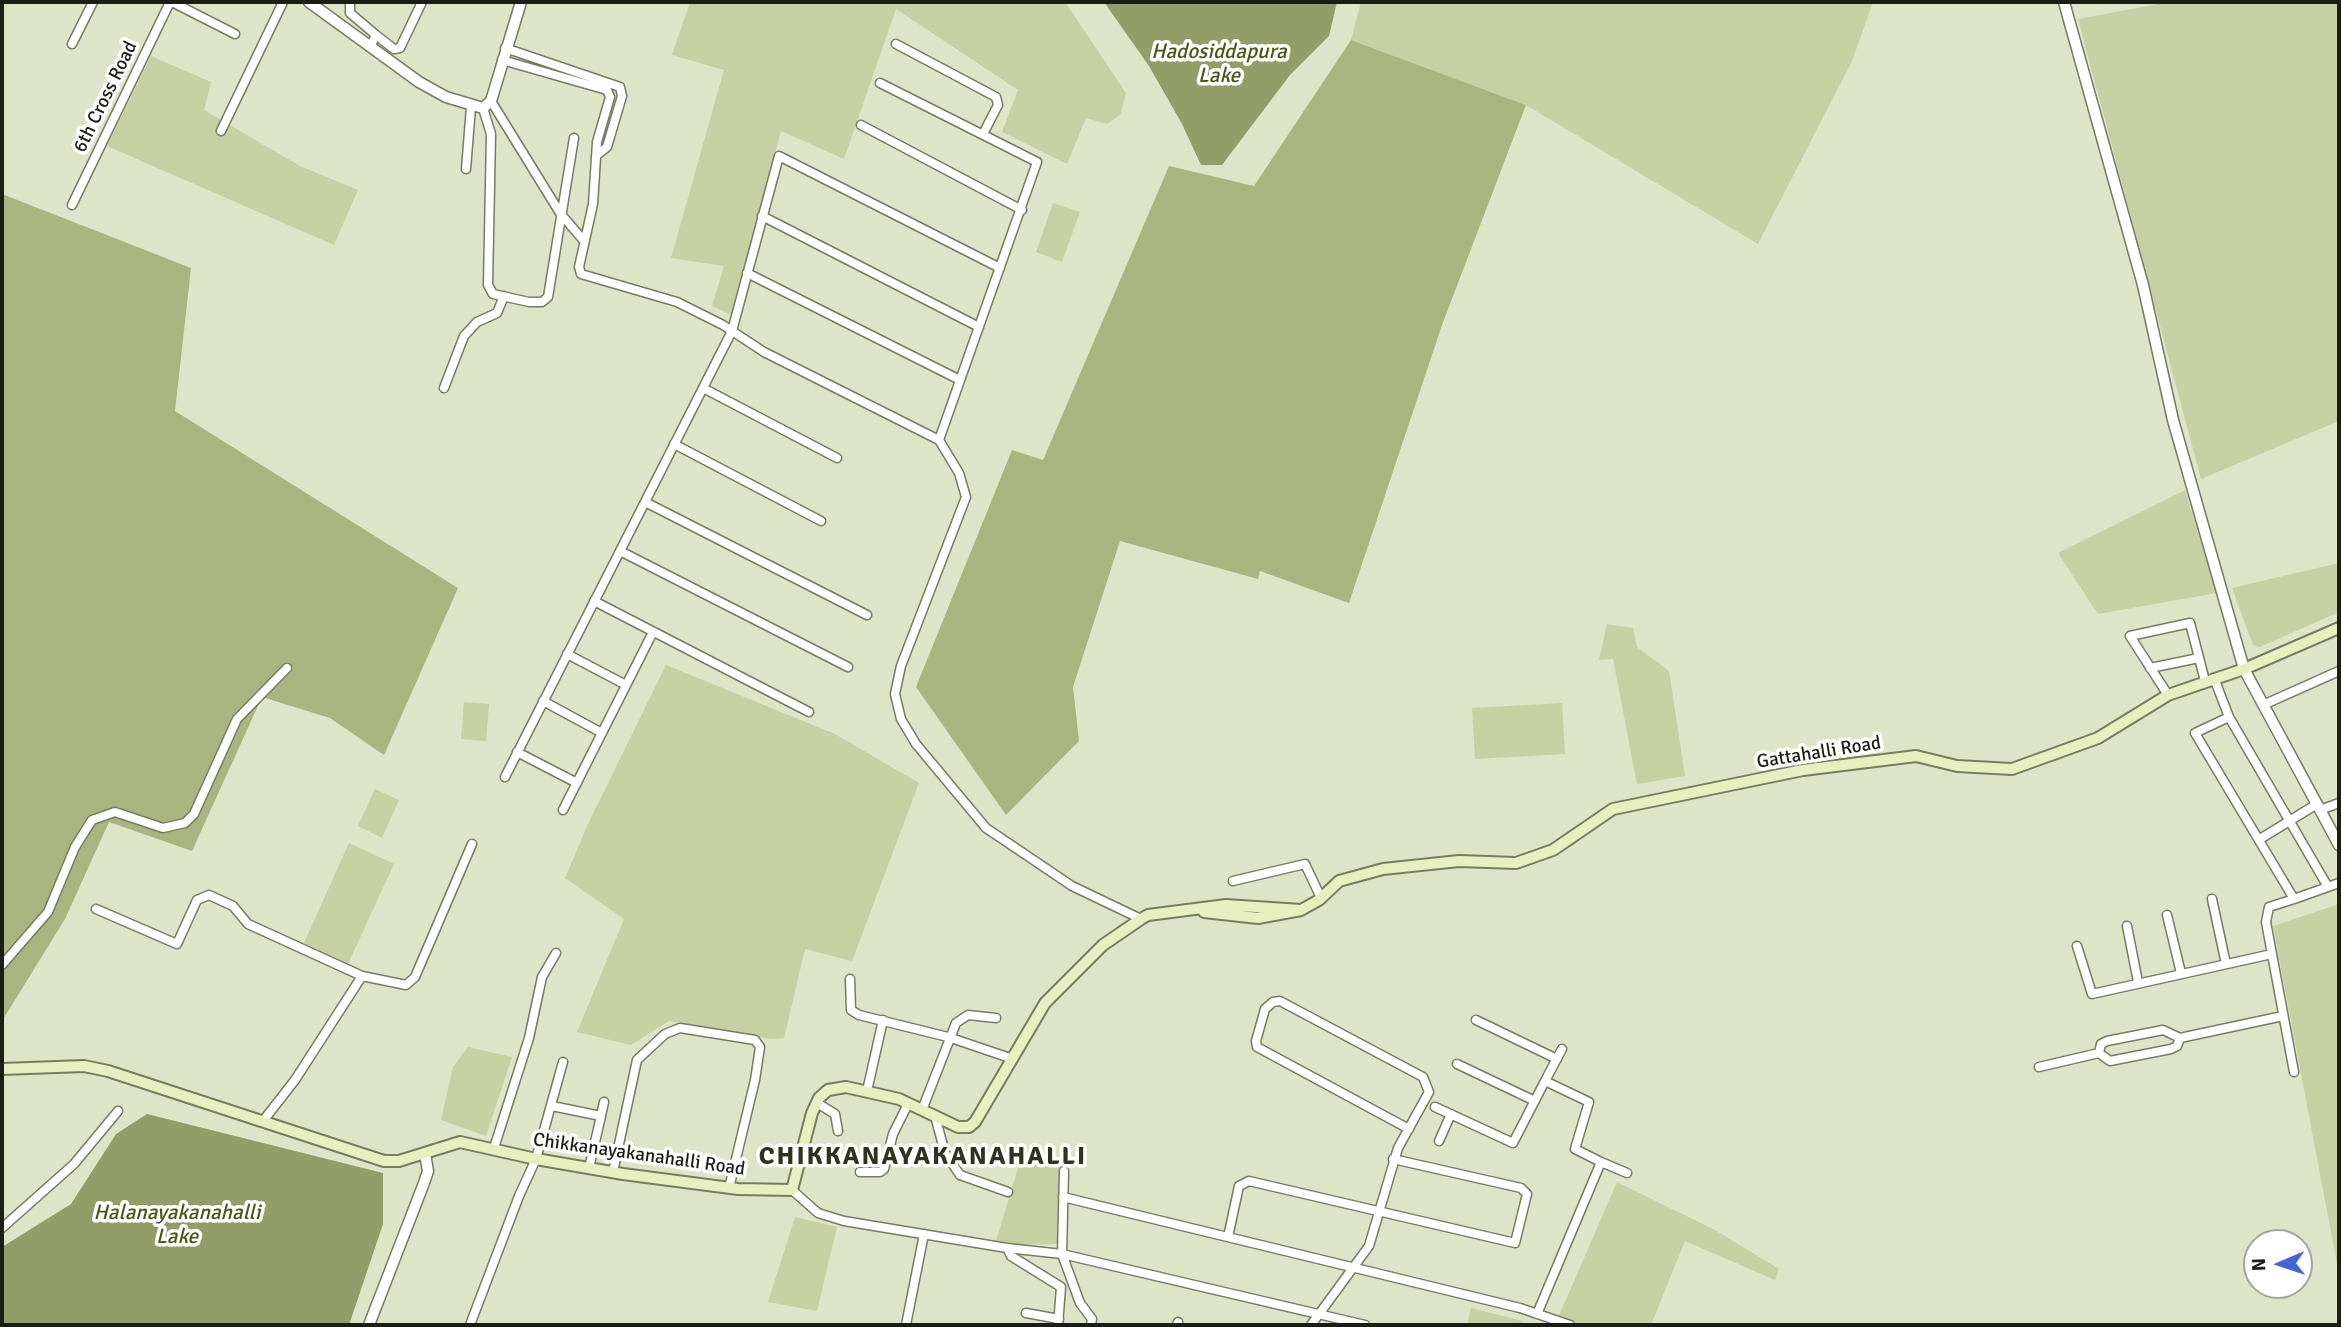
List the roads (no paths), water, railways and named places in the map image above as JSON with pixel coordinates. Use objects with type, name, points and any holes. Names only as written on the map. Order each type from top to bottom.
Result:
[{"type":"main road","name":"Gattahalli Road","points":[[1141,919],[1148,915],[1226,905],[1301,910],[1321,898],[1339,881],[1383,869],[1459,861],[1516,863],[1553,850],[1613,809],[1803,770],[1916,756],[1957,766],[2012,769],[2098,738],[2168,695],[2244,669],[2339,628]]},
{"type":"main road","points":[[792,1190],[817,1103],[828,1090],[835,1088],[867,1091],[908,1104],[958,1127],[970,1127],[1013,1059],[1031,1023],[1061,984],[1103,945],[1141,919]]},
{"type":"main road","name":"Chikkanayakanahalli Road","points":[[2,1069],[84,1066],[384,1160],[399,1161],[425,1154],[449,1143],[460,1142],[613,1172],[729,1188],[792,1190]]},
{"type":"street","points":[[72,44],[93,2]]},
{"type":"street","points":[[171,2],[235,34]]},
{"type":"street","name":"6th Cross Road","points":[[72,205],[171,2]]},
{"type":"street","points":[[221,131],[283,2]]},
{"type":"street","points":[[309,2],[419,82],[471,107],[487,104]]},
{"type":"street","points":[[350,2],[350,13],[394,49],[400,48],[422,2]]},
{"type":"street","points":[[521,2],[487,104],[491,134],[489,292],[542,302],[548,297],[574,138]]},
{"type":"street","points":[[2064,2],[2143,285],[2173,420],[2244,669],[2339,844]]},
{"type":"street","points":[[370,47],[376,35]]},
{"type":"street","points":[[896,44],[996,97],[998,105],[984,134]]},
{"type":"street","points":[[505,48],[620,87],[622,96],[607,147],[597,155]]},
{"type":"street","points":[[502,60],[607,90],[610,97],[597,142],[593,204],[579,267],[581,274],[677,302],[732,331],[764,352],[939,440],[959,472],[967,497],[901,666],[895,694],[901,719],[916,744],[986,828],[1072,886],[1141,919]]},
{"type":"street","points":[[880,83],[1037,162],[939,440]]},
{"type":"street","points":[[487,104],[560,213],[584,241]]},
{"type":"street","points":[[466,169],[471,107]]},
{"type":"street","points":[[861,125],[1022,209]]},
{"type":"street","points":[[505,777],[732,331],[777,159],[781,156],[1000,268]]},
{"type":"street","points":[[762,216],[979,327]]},
{"type":"street","points":[[747,273],[960,380]]},
{"type":"street","points":[[444,388],[464,336],[477,323],[497,313],[504,296]]},
{"type":"street","points":[[703,388],[837,458]]},
{"type":"street","points":[[674,444],[821,521]]},
{"type":"street","points":[[645,502],[867,615]]},
{"type":"street","points":[[620,551],[848,667]]},
{"type":"street","points":[[594,601],[809,712]]},
{"type":"street","points":[[2168,695],[2130,636],[2190,623],[2199,658],[2209,680],[2328,887]]},
{"type":"street","points":[[563,810],[653,632]]},
{"type":"street","points":[[567,654],[626,685]]},
{"type":"street","points":[[2150,668],[2199,658]]},
{"type":"street","points":[[2,965],[48,912],[75,847],[92,820],[116,812],[163,828],[185,823],[194,814],[237,719],[287,668]]},
{"type":"street","points":[[2263,705],[2339,671]]},
{"type":"street","points":[[543,701],[602,733]]},
{"type":"street","points":[[2229,717],[2195,733],[2294,899]]},
{"type":"street","points":[[517,752],[577,783]]},
{"type":"street","points":[[2260,839],[2290,820],[2319,807],[2339,803]]},
{"type":"street","points":[[96,909],[177,944],[197,900],[209,895],[233,906],[248,924],[362,976],[406,985],[415,977],[472,844]]},
{"type":"street","points":[[1233,881],[1305,864],[1321,898]]},
{"type":"street","points":[[2294,1072],[2272,954],[2267,911],[2269,907],[2339,883]]},
{"type":"street","points":[[2212,900],[2226,964]]},
{"type":"street","points":[[2167,915],[2181,973]]},
{"type":"street","points":[[2127,926],[2138,982]]},
{"type":"street","points":[[2077,946],[2092,994],[2272,954]]},
{"type":"street","points":[[494,1148],[529,1038],[542,977],[556,953]]},
{"type":"street","points":[[263,1121],[295,1080],[362,976]]},
{"type":"street","points":[[850,979],[851,1010],[859,1015],[948,1037],[1013,1059]]},
{"type":"street","points":[[1311,1325],[1369,1246],[1394,1159],[1429,1091],[1423,1077],[1280,1001],[1273,1002],[1265,1009],[1256,1041],[1257,1047],[1409,1129]]},
{"type":"street","points":[[922,1110],[951,1028],[964,1016],[996,1018]]},
{"type":"street","points":[[2099,1053],[2101,1044],[2107,1041],[2163,1030],[2180,1038],[2283,1016]]},
{"type":"street","points":[[867,1091],[883,1020]]},
{"type":"street","points":[[1476,1020],[1556,1059]]},
{"type":"street","points":[[613,1172],[636,1060],[664,1034],[680,1028],[755,1040],[760,1047],[755,1080],[729,1188]]},
{"type":"street","points":[[2039,1067],[2099,1053],[2110,1061],[2171,1049],[2177,1046],[2180,1038]]},
{"type":"street","points":[[1435,1107],[1513,1143],[1562,1049]]},
{"type":"street","points":[[470,1325],[519,1196],[536,1159],[563,1062]]},
{"type":"street","points":[[1457,1064],[1535,1101]]},
{"type":"street","points":[[1545,1081],[1591,1104],[1575,1149],[1627,1173]]},
{"type":"street","points":[[589,1168],[604,1102]]},
{"type":"street","points":[[817,1103],[835,1114],[838,1131]]},
{"type":"street","points":[[860,1172],[880,1172],[884,1169],[893,1134],[908,1104]]},
{"type":"street","points":[[552,1106],[601,1116]]},
{"type":"street","points":[[2,1228],[74,1164],[118,1111]]},
{"type":"street","points":[[1439,1141],[1451,1114]]},
{"type":"street","points":[[935,1116],[945,1153],[960,1175],[1007,1192]]},
{"type":"street","points":[[369,1325],[428,1171],[425,1154]]},
{"type":"street","points":[[1228,1237],[1238,1186],[1244,1182],[1508,1244],[1515,1243],[1519,1236],[1527,1194],[1521,1188],[1394,1159]]},
{"type":"street","points":[[1536,1314],[1601,1162]]},
{"type":"street","points":[[1064,1171],[1062,1254],[1080,1303],[1092,1319],[1091,1325]]},
{"type":"street","points":[[792,1190],[818,1213],[844,1221],[1007,1248],[1062,1254],[1365,1325]]},
{"type":"street","points":[[1063,1197],[1354,1267],[1570,1325]]},
{"type":"street","points":[[906,1325],[924,1234]]},
{"type":"street","points":[[1007,1248],[1011,1256],[1061,1287],[1059,1322],[1026,1313]]},
{"type":"water","name":"Hadosiddapura Lake","points":[[1104,2],[1337,2],[1329,36],[1290,75],[1222,165],[1201,165],[1182,124],[1149,66]]},
{"type":"water","name":"Halanayakanahalli Lake","points":[[147,1114],[383,1173],[383,1224],[349,1325],[2,1325],[2,1247],[71,1204],[116,1134]]},
{"type":"district","name":"CHIKKANAYAKANAHALLI","points":[[923,1157]]}]
